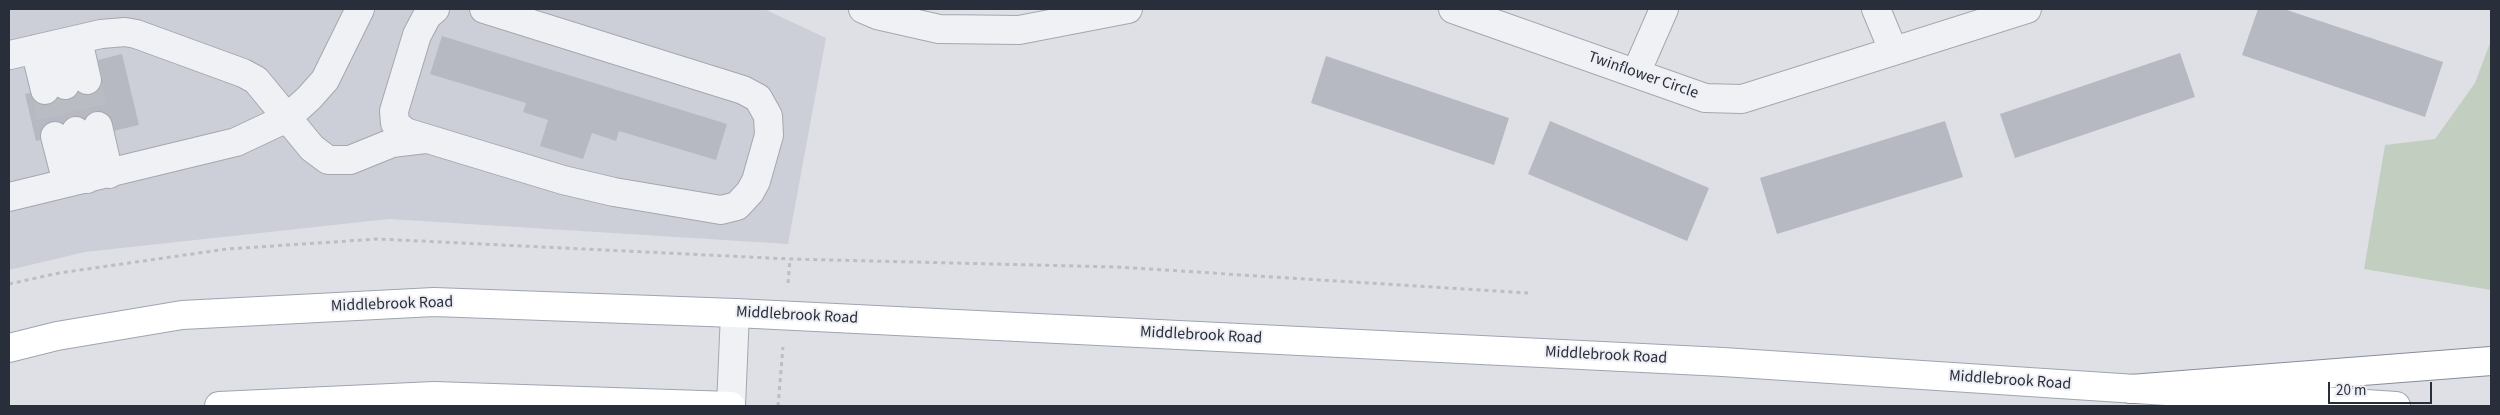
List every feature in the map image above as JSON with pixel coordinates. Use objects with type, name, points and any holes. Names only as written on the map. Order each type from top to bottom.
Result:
[{"type":"main road","name":"Middlebrook Road","points":[[9,348],[57,336],[182,315],[434,302],[735,313],[1723,362],[2396,406]]},
{"type":"main road","points":[[2131,389],[2491,360]]},
{"type":"main road","points":[[219,406],[434,396],[731,406]]},
{"type":"street","points":[[9,197],[236,142],[287,118],[325,80],[360,9]]},
{"type":"street","points":[[436,9],[427,16],[417,35],[393,117],[405,132],[589,187],[722,210],[737,206],[750,192],[756,181],[770,125],[764,106],[751,94],[484,9]]},
{"type":"street","points":[[864,9],[877,15],[939,29],[1020,30],[1128,9]]},
{"type":"street","name":"Twinflower Circle","points":[[1453,9],[1705,98],[1742,99],[2028,9]]},
{"type":"street","points":[[1636,73],[1664,9]]},
{"type":"street","points":[[1876,9],[1893,50]]},
{"type":"street","points":[[45,47],[113,32],[136,34],[243,73],[266,91],[312,148],[328,160],[350,160],[392,143],[429,139]]},
{"type":"street","points":[[45,47],[66,85],[45,47]]},
{"type":"street","points":[[88,179],[76,131],[88,179]]},
{"type":"street","points":[[731,406],[735,313]]},
{"type":"path","points":[[9,284],[59,273],[227,250],[378,239],[790,259],[1116,267],[1528,293]]},
{"type":"shaded area","points":[[9,9],[764,9],[826,38],[788,244],[389,219],[85,252],[9,270]]},
{"type":"green space","points":[[2491,40],[2491,290],[2364,269],[2385,145],[2435,139],[2475,83]]},
{"type":"building","points":[[2258,9],[2284,9],[2443,62],[2425,117],[2242,55]]},
{"type":"building","points":[[442,36],[727,124],[716,160],[619,131],[616,141],[592,133],[583,159],[540,146],[548,120],[523,112],[526,103],[430,74]]},
{"type":"building","points":[[2180,53],[2195,97],[2015,158],[2000,114]]},
{"type":"building","points":[[122,54],[139,125],[113,131],[112,123],[36,141],[25,94],[102,77],[98,60]]},
{"type":"building","points":[[1326,56],[1509,118],[1494,165],[1311,103]]},
{"type":"building","points":[[1550,121],[1709,188],[1687,241],[1528,174]]},
{"type":"building","points":[[1945,121],[1963,177],[1777,234],[1760,178]]},
{"type":"tunnel","points":[[87,80],[98,126]]},
{"type":"tunnel","points":[[65,85],[76,131]]},
{"type":"tunnel","points":[[45,90],[55,136]]}]
